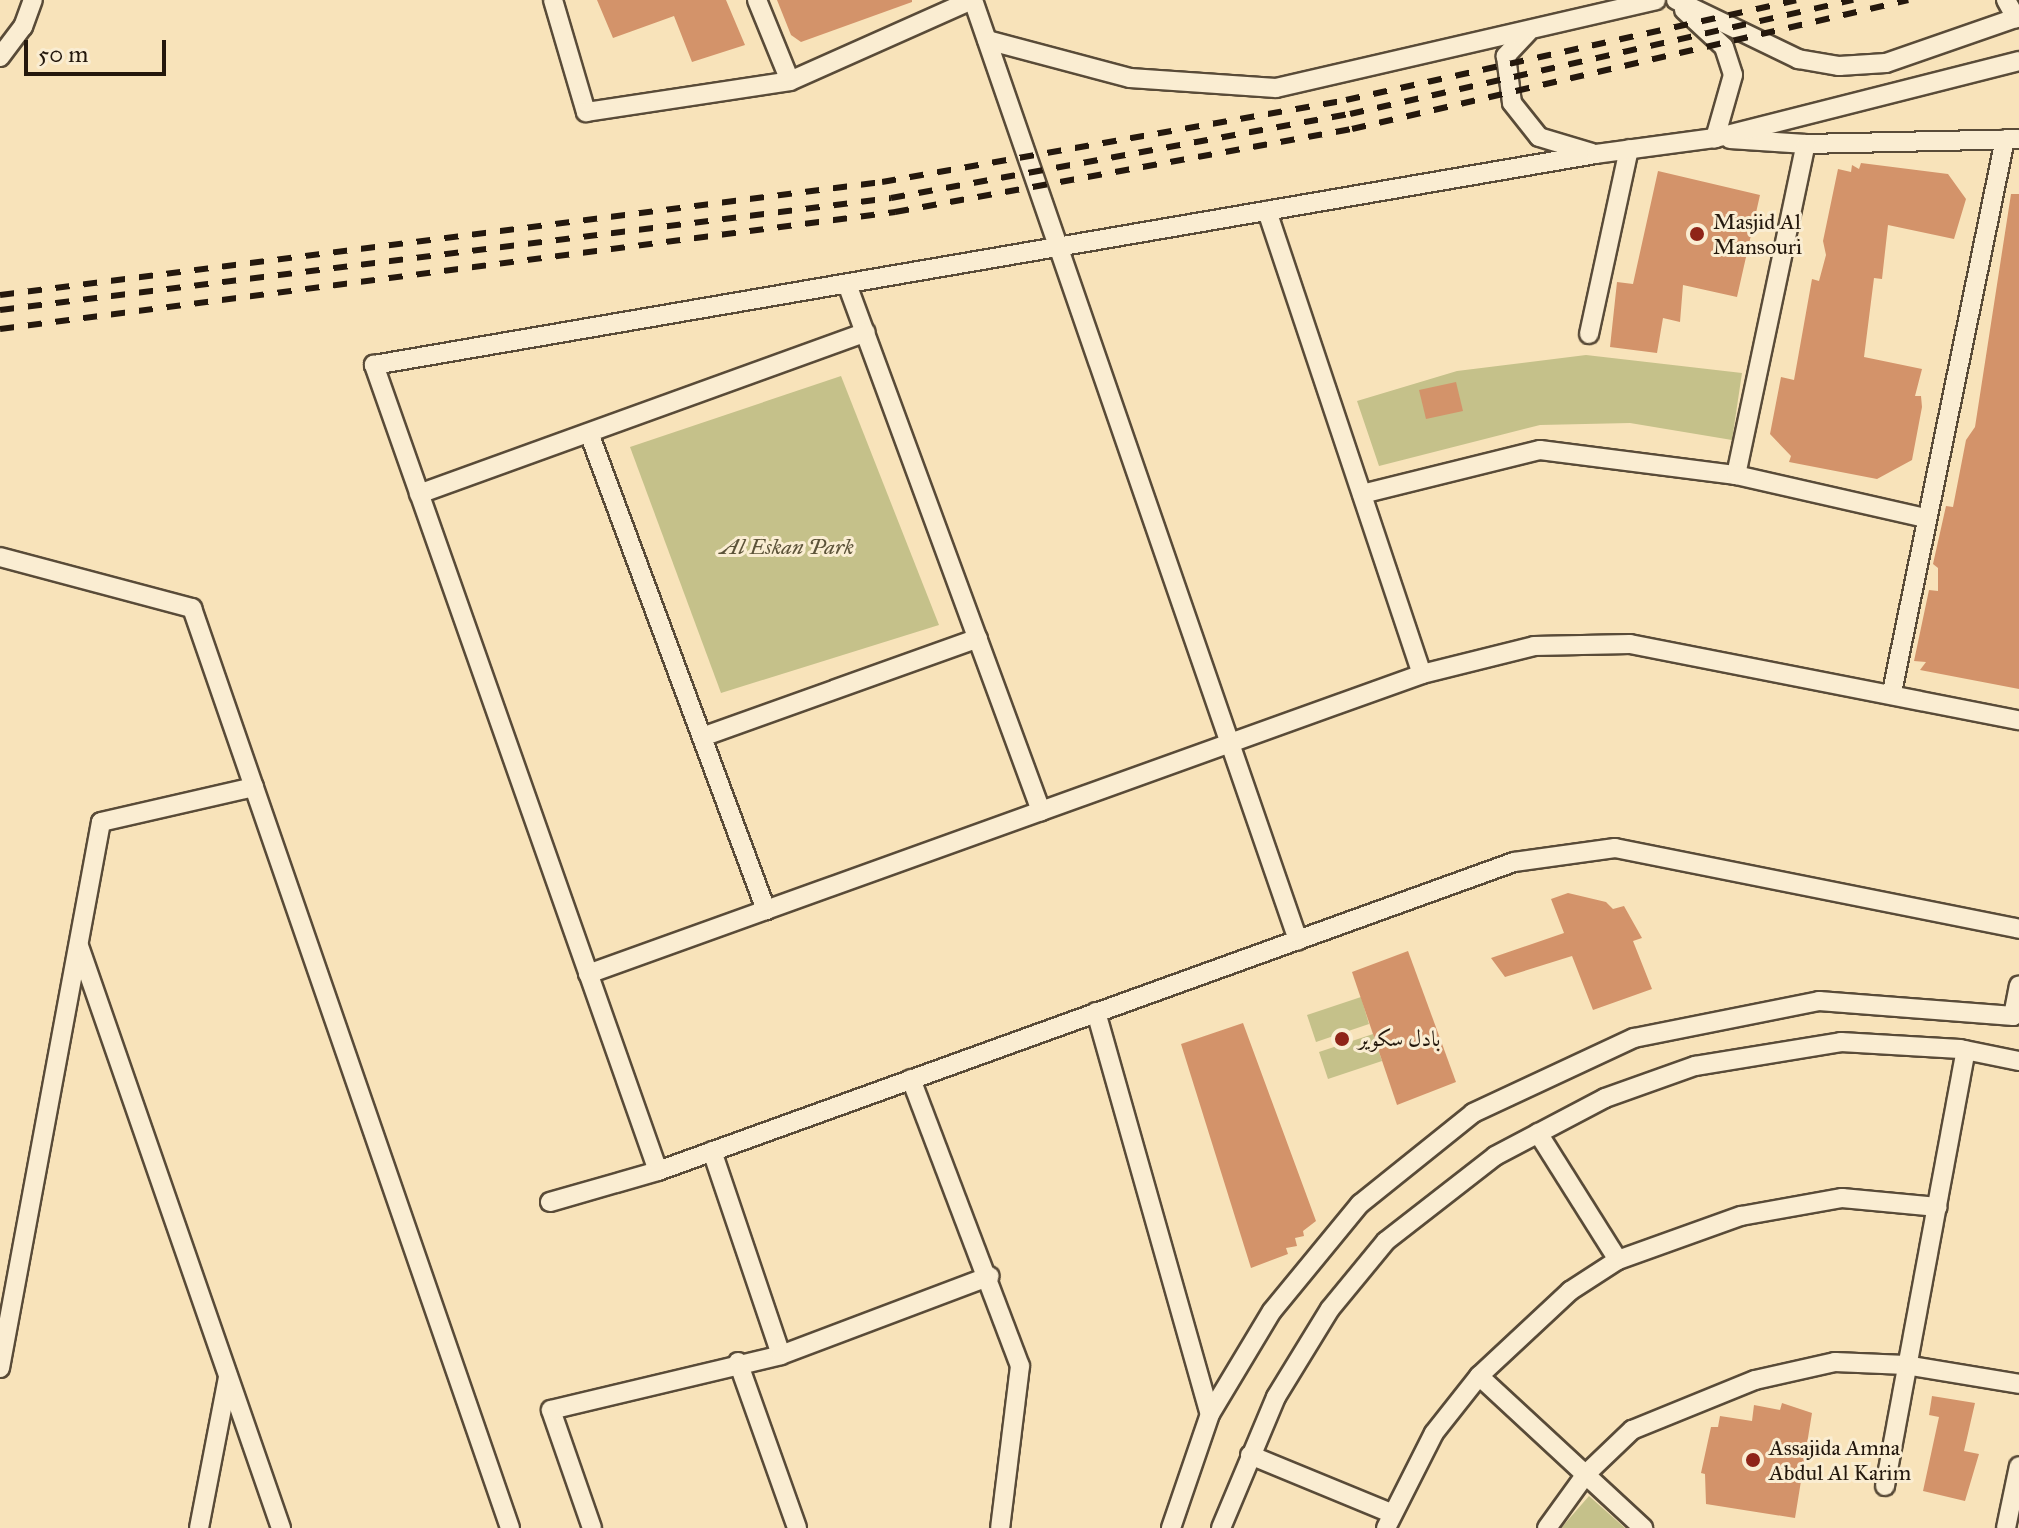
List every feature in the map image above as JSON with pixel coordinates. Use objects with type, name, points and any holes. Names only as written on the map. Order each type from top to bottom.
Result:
[{"type":"street","points":[[0,57],[23,27],[33,0]]},
{"type":"street","points":[[553,0],[586,112],[790,81],[972,0],[1054,248],[1298,940]]},
{"type":"street","points":[[757,0],[790,81]]},
{"type":"street","points":[[987,40],[1130,78],[1276,88],[1656,0]]},
{"type":"street","points":[[1675,0],[1798,59],[1839,66],[1886,63],[2018,18],[2006,0]]},
{"type":"street","points":[[1675,0],[1724,47],[1733,75],[1715,138]]},
{"type":"street","points":[[1528,32],[1506,56],[1512,103],[1539,137],[1596,154]]},
{"type":"street","points":[[658,1171],[374,365],[1596,154],[1715,138],[2019,61]]},
{"type":"street","points":[[1715,138],[1806,144],[2012,139],[1925,518],[1892,692]]},
{"type":"street","points":[[1736,475],[1806,144]]},
{"type":"street","points":[[1589,334],[1629,149]]},
{"type":"street","points":[[1267,211],[1422,674]]},
{"type":"street","points":[[847,284],[1041,811]]},
{"type":"street","points":[[419,494],[866,332]]},
{"type":"street","points":[[589,433],[766,910]]},
{"type":"street","points":[[1362,494],[1540,450],[1736,475],[1925,518]]},
{"type":"street","points":[[0,557],[192,608],[510,1528]]},
{"type":"street","points":[[702,737],[978,638]]},
{"type":"street","points":[[588,974],[1422,674],[1534,646],[1630,644],[1892,692],[2019,720]]},
{"type":"street","points":[[0,1368],[9,1264],[101,822],[254,787]]},
{"type":"street","points":[[550,1202],[658,1171],[1514,862],[1615,848],[2019,929]]},
{"type":"street","points":[[78,943],[281,1528]]},
{"type":"street","points":[[1171,1528],[1210,1414],[1272,1311],[1360,1204],[1473,1113],[1634,1038],[1819,1001],[2013,1016],[2019,986]]},
{"type":"street","points":[[1096,1012],[1210,1414]]},
{"type":"street","points":[[1221,1528],[1276,1397],[1330,1309],[1386,1241],[1495,1156],[1605,1098],[1695,1066],[1841,1042],[1966,1050],[2019,1061]]},
{"type":"street","points":[[1885,1486],[1966,1050]]},
{"type":"street","points":[[911,1079],[990,1276],[1020,1366],[1000,1528]]},
{"type":"street","points":[[1538,1133],[1618,1260]]},
{"type":"street","points":[[712,1151],[781,1355]]},
{"type":"street","points":[[1250,1455],[1388,1521],[1434,1433],[1479,1376],[1570,1291],[1618,1260],[1741,1216],[1842,1198],[1938,1207]]},
{"type":"street","points":[[592,1528],[551,1410],[738,1362],[781,1355],[990,1276]]},
{"type":"street","points":[[738,1362],[797,1528]]},
{"type":"street","points":[[1547,1528],[1586,1474],[1632,1430],[1755,1380],[1835,1362],[1906,1365],[2019,1384]]},
{"type":"street","points":[[199,1528],[228,1375]]},
{"type":"street","points":[[1479,1376],[1643,1528]]},
{"type":"street","points":[[2006,1528],[2019,1466]]},
{"type":"green space","points":[[1586,355],[1742,373],[1732,440],[1630,423],[1540,425],[1379,466],[1357,401],[1457,371]]},
{"type":"green space","name":"Al Eskan Park","points":[[841,376],[939,625],[721,693],[630,447]]},
{"type":"green space","points":[[1361,997],[1369,1024],[1316,1042],[1307,1015]]},
{"type":"green space","points":[[1373,1034],[1382,1061],[1328,1079],[1319,1052]]},
{"type":"green space","points":[[1589,1496],[1625,1528],[1561,1528]]},
{"type":"building","points":[[597,0],[726,0],[745,45],[692,62],[674,16],[613,38]]},
{"type":"building","points":[[777,0],[912,2],[801,42],[791,35]]},
{"type":"building","points":[[1861,163],[1948,174],[1966,199],[1954,239],[1888,225],[1882,279],[1874,278],[1864,357],[1922,369],[1915,396],[1921,396],[1922,407],[1912,460],[1877,479],[1789,462],[1791,456],[1770,434],[1781,377],[1794,380],[1812,279],[1819,281],[1826,255],[1823,241],[1838,169],[1851,172],[1852,165],[1859,169]]},
{"type":"building","name":"Masjid Al Mansouri","points":[[1658,171],[1760,195],[1737,297],[1683,285],[1680,322],[1663,318],[1657,353],[1610,347],[1617,282],[1633,284]]},
{"type":"building","points":[[2011,194],[2019,194],[2019,689],[1920,670],[1926,662],[1914,661],[1929,590],[1938,591],[1938,568],[1933,564],[1946,506],[1953,507],[1966,440],[1975,427]]},
{"type":"building","points":[[1456,382],[1463,411],[1426,419],[1419,390]]},
{"type":"building","points":[[1568,893],[1606,902],[1613,909],[1624,906],[1642,938],[1633,941],[1652,989],[1593,1010],[1572,956],[1505,977],[1491,958],[1564,933],[1551,899]]},
{"type":"building","points":[[1408,951],[1456,1082],[1397,1105],[1352,972]]},
{"type":"building","points":[[1243,1023],[1316,1221],[1303,1231],[1304,1236],[1295,1238],[1297,1246],[1286,1248],[1288,1254],[1251,1268],[1181,1044]]},
{"type":"building","points":[[1932,1396],[1975,1403],[1964,1451],[1979,1454],[1965,1501],[1923,1491],[1939,1417],[1929,1415]]},
{"type":"building","name":"Assajida Amna Abdul Al Karim","points":[[1782,1403],[1812,1413],[1795,1518],[1706,1504],[1705,1474],[1701,1473],[1711,1427],[1718,1427],[1720,1416],[1752,1421],[1754,1405],[1780,1410]]},
{"type":"railway","points":[[0,295],[882,182],[1346,100],[1796,0]]},
{"type":"railway","points":[[0,310],[891,198],[1350,114],[1853,0]]},
{"type":"railway","points":[[0,329],[895,212],[1352,129],[1908,0]]},
{"type":"place","name":"Masjid Al Mansouri","points":[[1697,234]]},
{"type":"place","name":"بادل سكوير","points":[[1342,1039]]},
{"type":"place","name":"Assajida Amna Abdul Al Karim","points":[[1753,1460]]}]
